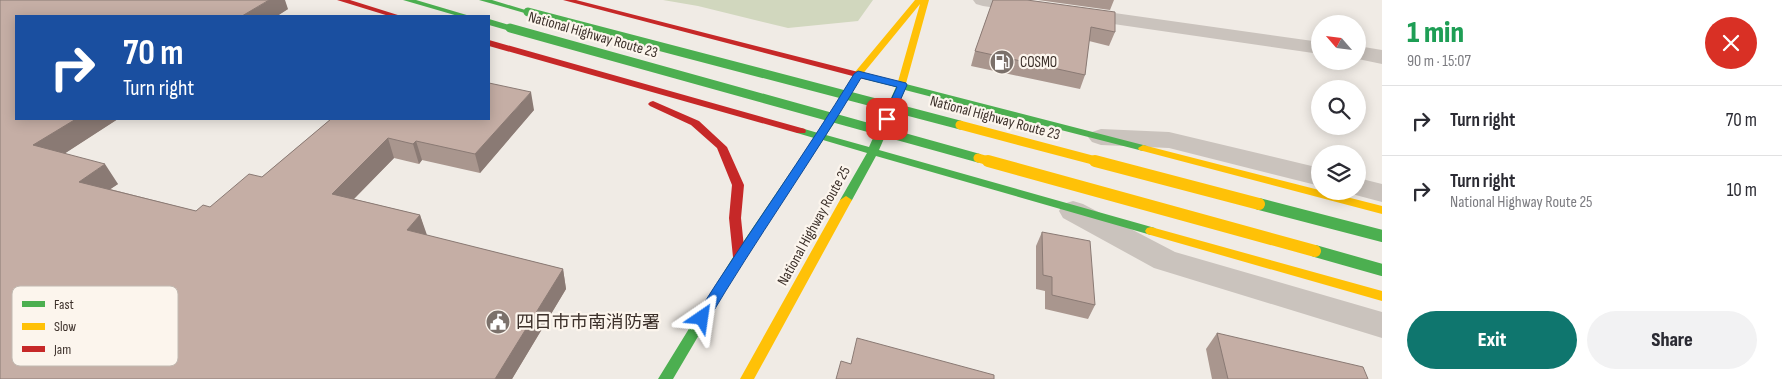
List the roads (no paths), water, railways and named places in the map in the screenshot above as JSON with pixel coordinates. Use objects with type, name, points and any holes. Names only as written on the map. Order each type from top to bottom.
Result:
[{"type":"main road","points":[[341,0],[394,15]]},
{"type":"main road","points":[[407,0],[462,15]]},
{"type":"main road","name":"National Highway Route 23","points":[[483,0],[1382,236]]},
{"type":"main road","points":[[567,0],[902,85],[1092,137],[1382,210]]},
{"type":"main road","points":[[665,379],[739,257],[821,136],[858,74],[919,0]]},
{"type":"main road","name":"National Highway Route 25","points":[[747,379],[872,153],[902,85],[924,0]]},
{"type":"main road","name":"National Highway Route 23","points":[[490,22],[1382,270]]},
{"type":"main road","points":[[490,43],[1382,296]]},
{"type":"main road","points":[[614,79],[646,101],[696,123],[722,148],[738,185],[736,218],[739,257]]},
{"type":"street","points":[[983,0],[1311,47]]},
{"type":"street","points":[[1366,54],[1382,57]]},
{"type":"street","points":[[1092,137],[1168,140],[1311,175]]},
{"type":"street","points":[[1366,189],[1382,193]]},
{"type":"street","points":[[1059,203],[1165,260],[1382,325]]},
{"type":"place","name":"COSMO","points":[[1002,62]]},
{"type":"place","name":"四日市市南消防署","points":[[498,322]]}]
